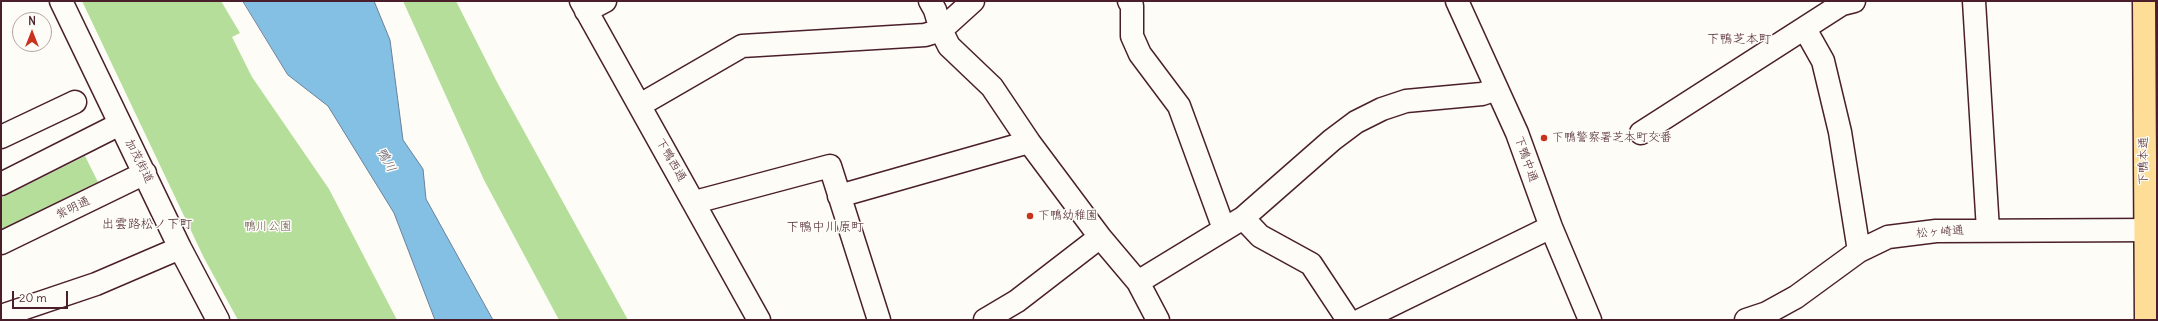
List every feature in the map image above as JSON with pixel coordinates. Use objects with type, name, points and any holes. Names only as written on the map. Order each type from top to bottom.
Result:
[{"type":"main road","name":"下鴨本通","points":[[2144,1],[2151,230],[2151,266],[2146,320]]},
{"type":"street","name":"加茂街道","points":[[61,1],[180,248],[218,320]]},
{"type":"street","points":[[930,1],[949,46],[992,87],[1029,142],[1100,237],[1138,282],[1158,320]]},
{"type":"street","points":[[640,105],[742,46],[925,35],[941,30],[973,1]]},
{"type":"street","points":[[1129,1],[1132,6],[1132,36],[1140,54],[1179,106],[1224,229]]},
{"type":"street","name":"下鴨中通","points":[[1457,1],[1517,133],[1550,227],[1590,320]]},
{"type":"street","points":[[1974,1],[1988,230]]},
{"type":"street","points":[[1641,133],[1847,2]]},
{"type":"street","name":"下鴨西通","points":[[591,4],[640,105],[760,320]]},
{"type":"street","points":[[1804,29],[1823,61],[1840,132],[1860,251]]},
{"type":"street","points":[[1138,282],[1243,218],[1356,122],[1382,109],[1406,101],[1482,94],[1497,89]]},
{"type":"street","points":[[1,137],[75,102]]},
{"type":"street","points":[[1,184],[120,124]]},
{"type":"street","points":[[839,196],[1029,142]]},
{"type":"street","points":[[695,202],[830,166],[879,320]]},
{"type":"street","name":"紫明通","points":[[1,243],[145,173]]},
{"type":"street","points":[[1243,218],[1260,236],[1311,264],[1348,320]]},
{"type":"street","points":[[1361,320],[1550,227]]},
{"type":"street","name":"松ヶ崎通","points":[[1746,320],[1767,313],[1796,297],[1860,251],[1888,237],[1936,231],[2151,230]]},
{"type":"street","points":[[985,320],[1017,301],[1100,237]]},
{"type":"street","points":[[1,316],[96,284],[180,248]]},
{"type":"green space","name":"鴨川公園","points":[[82,1],[221,1],[240,33],[232,37],[252,77],[329,189],[397,320],[238,320],[204,258]]},
{"type":"green space","points":[[403,1],[456,1],[498,84],[628,320],[559,320],[484,180]]},
{"type":"green space","points":[[85,156],[98,182],[1,230],[1,198]]},
{"type":"water","name":"鴨川","points":[[243,1],[374,1],[390,40],[403,140],[423,169],[426,199],[493,320],[435,320],[394,213],[328,106],[288,75]]},
{"type":"place","name":"下鴨警察署芝本町交番","points":[[1544,138]]},
{"type":"place","name":"下鴨幼稚園","points":[[1030,216]]},
{"type":"district","name":"下鴨芝本町","points":[[1739,39]]},
{"type":"district","name":"出雲路松ノ下町","points":[[147,224]]},
{"type":"district","name":"下鴨中川原町","points":[[825,227]]}]
